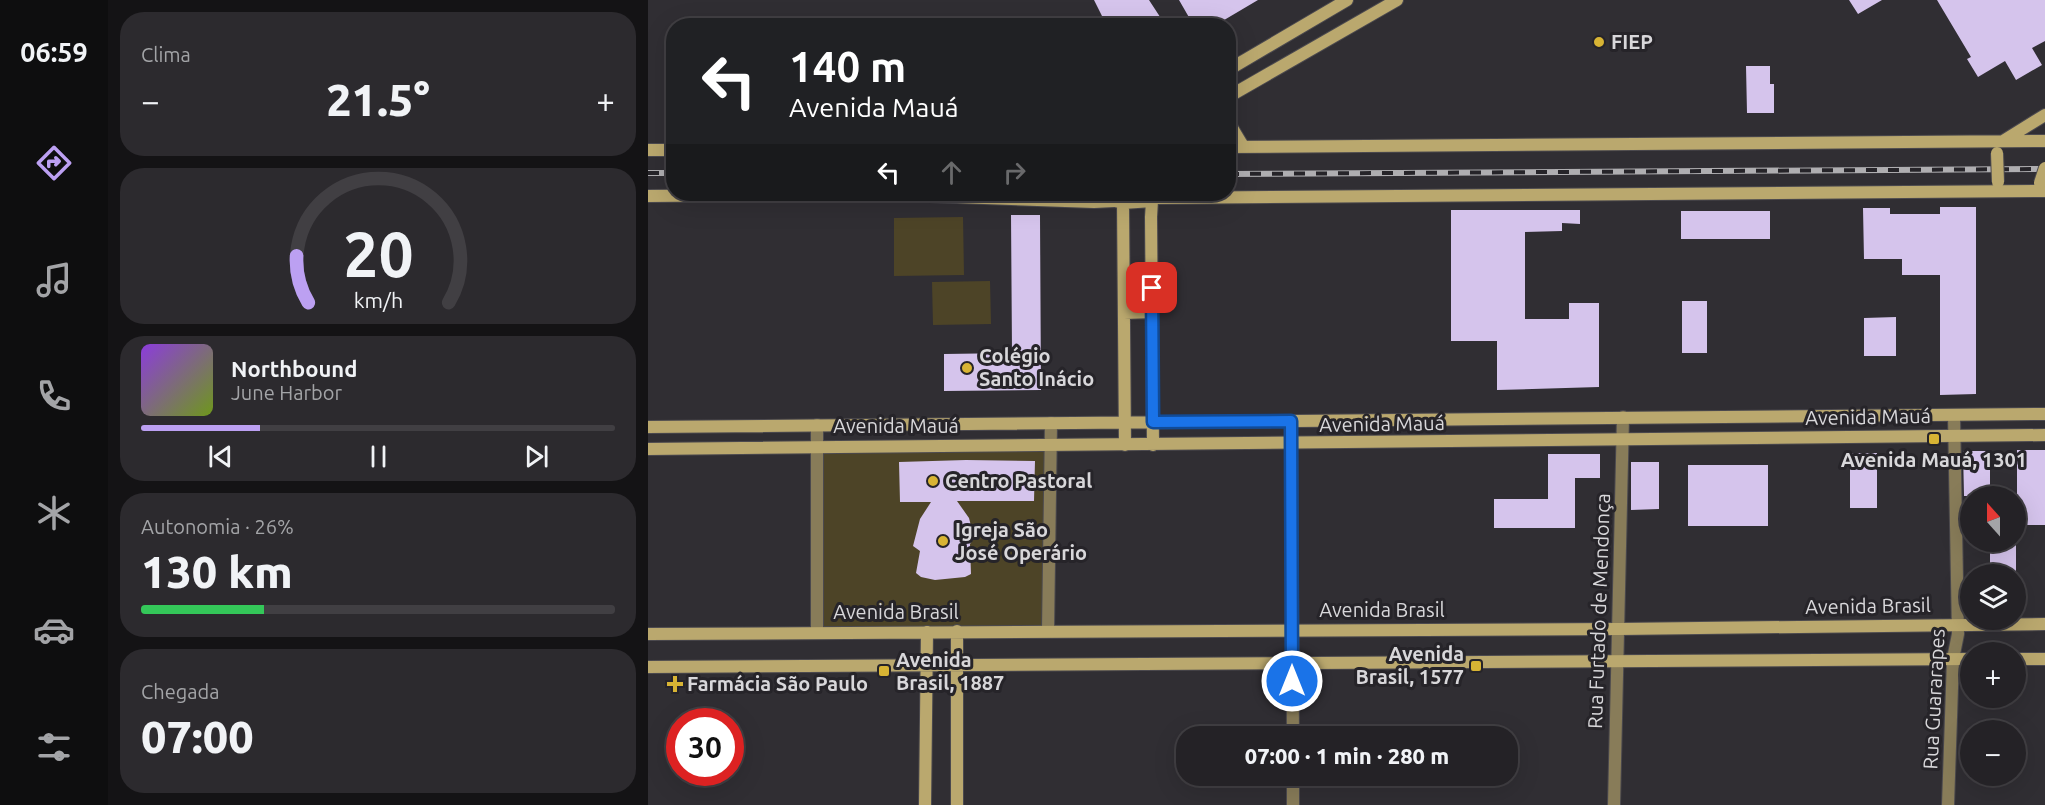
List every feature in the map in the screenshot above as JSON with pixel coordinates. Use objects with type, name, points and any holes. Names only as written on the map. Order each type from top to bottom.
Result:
[{"type":"main road","points":[[1236,65],[1347,0]]},
{"type":"main road","points":[[1236,91],[1397,0]]},
{"type":"main road","points":[[1999,147],[2045,115]]},
{"type":"main road","points":[[1236,134],[1244,146]]},
{"type":"main road","points":[[1236,146],[1999,147],[2045,143]]},
{"type":"main road","points":[[1999,147],[2000,186]]},
{"type":"main road","points":[[648,150],[666,150]]},
{"type":"main road","points":[[1236,197],[2000,186],[2040,188],[2045,168]]},
{"type":"main road","points":[[648,196],[666,196]]},
{"type":"main road","points":[[1067,201],[1101,201]]},
{"type":"main road","points":[[1116,201],[1124,313],[1125,445]]},
{"type":"main road","points":[[1153,445],[1152,312],[1156,201]]},
{"type":"main road","points":[[1124,313],[1152,312]]},
{"type":"main road","name":"Avenida Mauá","points":[[648,427],[2045,414]]},
{"type":"main road","name":"Avenida Mauá","points":[[648,449],[2045,435]]},
{"type":"main road","name":"Avenida Brasil","points":[[648,634],[1619,629],[2045,624]]},
{"type":"main road","points":[[957,631],[957,805]]},
{"type":"main road","points":[[925,805],[927,632]]},
{"type":"main road","points":[[648,667],[1960,659]]},
{"type":"main road","points":[[2026,659],[2045,659]]},
{"type":"street","name":"Rua Guararapes","points":[[1948,805],[1953,659],[1958,639],[1954,416]]},
{"type":"street","name":"Rua Furtado de Mendonça","points":[[1614,805],[1623,417]]},
{"type":"street","points":[[1291,421],[1293,726]]},
{"type":"street","points":[[1048,631],[1051,423]]},
{"type":"street","points":[[817,425],[817,633]]},
{"type":"street","points":[[1293,786],[1293,805]]},
{"type":"shaded area","points":[[963,217],[964,275],[894,276],[894,218]]},
{"type":"shaded area","points":[[990,281],[991,324],[933,325],[932,282]]},
{"type":"shaded area","points":[[1051,445],[1048,631],[817,633],[817,446]]},
{"type":"building","points":[[1094,0],[1149,0],[1161,18],[1103,18]]},
{"type":"building","points":[[1179,0],[1258,0],[1228,18],[1189,18]]},
{"type":"building","points":[[1849,0],[1882,0],[1858,14]]},
{"type":"building","points":[[1937,0],[2045,0],[2045,41],[2032,48],[2042,65],[2016,80],[2005,61],[1978,77],[1967,59],[1971,57]]},
{"type":"building","points":[[1746,66],[1770,66],[1770,84],[1774,84],[1774,113],[1747,113]]},
{"type":"building","points":[[1940,207],[1976,207],[1976,394],[1940,395],[1940,275],[1902,275],[1902,259],[1864,259],[1863,208],[1890,208],[1890,214],[1940,214]]},
{"type":"building","points":[[1451,210],[1580,210],[1580,224],[1562,223],[1562,231],[1525,232],[1525,319],[1569,319],[1569,303],[1599,303],[1599,387],[1497,390],[1497,341],[1451,341]]},
{"type":"building","points":[[1681,211],[1770,211],[1770,239],[1681,239]]},
{"type":"building","name":"Colégio Santo Inácio","points":[[1011,215],[1040,215],[1041,390],[944,391],[944,354],[1012,353]]},
{"type":"building","points":[[1682,301],[1707,301],[1707,353],[1682,353]]},
{"type":"building","points":[[1896,317],[1896,356],[1864,356],[1864,318]]},
{"type":"building","points":[[2017,450],[2045,450],[2045,525],[2026,525],[2026,486],[2017,486]]},
{"type":"building","points":[[1963,451],[1990,451],[1990,486],[1964,486]]},
{"type":"building","points":[[1850,453],[1877,453],[1877,508],[1850,508]]},
{"type":"building","points":[[1548,454],[1600,454],[1600,478],[1575,478],[1575,528],[1494,528],[1494,499],[1548,499]]},
{"type":"building","points":[[1035,461],[1034,501],[957,501],[969,518],[974,538],[970,544],[971,574],[965,577],[935,580],[921,577],[916,573],[920,551],[913,546],[920,519],[931,502],[900,502],[899,462]]},
{"type":"building","points":[[1631,462],[1659,462],[1659,509],[1631,510]]},
{"type":"building","points":[[1688,465],[1768,465],[1768,526],[1688,526]]},
{"type":"building","points":[[1990,552],[2016,552],[2016,564],[1990,564]]},
{"type":"railway","points":[[1236,174],[2045,169]]},
{"type":"railway","points":[[648,173],[666,173]]},
{"type":"place","name":"FIEP","points":[[1599,42]]},
{"type":"place","name":"Colégio Santo Inácio","points":[[967,368]]},
{"type":"place","name":"Avenida Mauá, 1301","points":[[1934,439]]},
{"type":"place","name":"Centro Pastoral","points":[[933,481]]},
{"type":"place","name":"Igreja São José Operário","points":[[943,541]]},
{"type":"place","name":"Avenida Brasil, 1577","points":[[1476,666]]},
{"type":"place","name":"Avenida Brasil, 1887","points":[[884,671]]},
{"type":"place","name":"Farmácia São Paulo","points":[[675,684]]},
{"type":"route","points":[[1152,288],[1153,422],[1291,421],[1292,681]]}]
